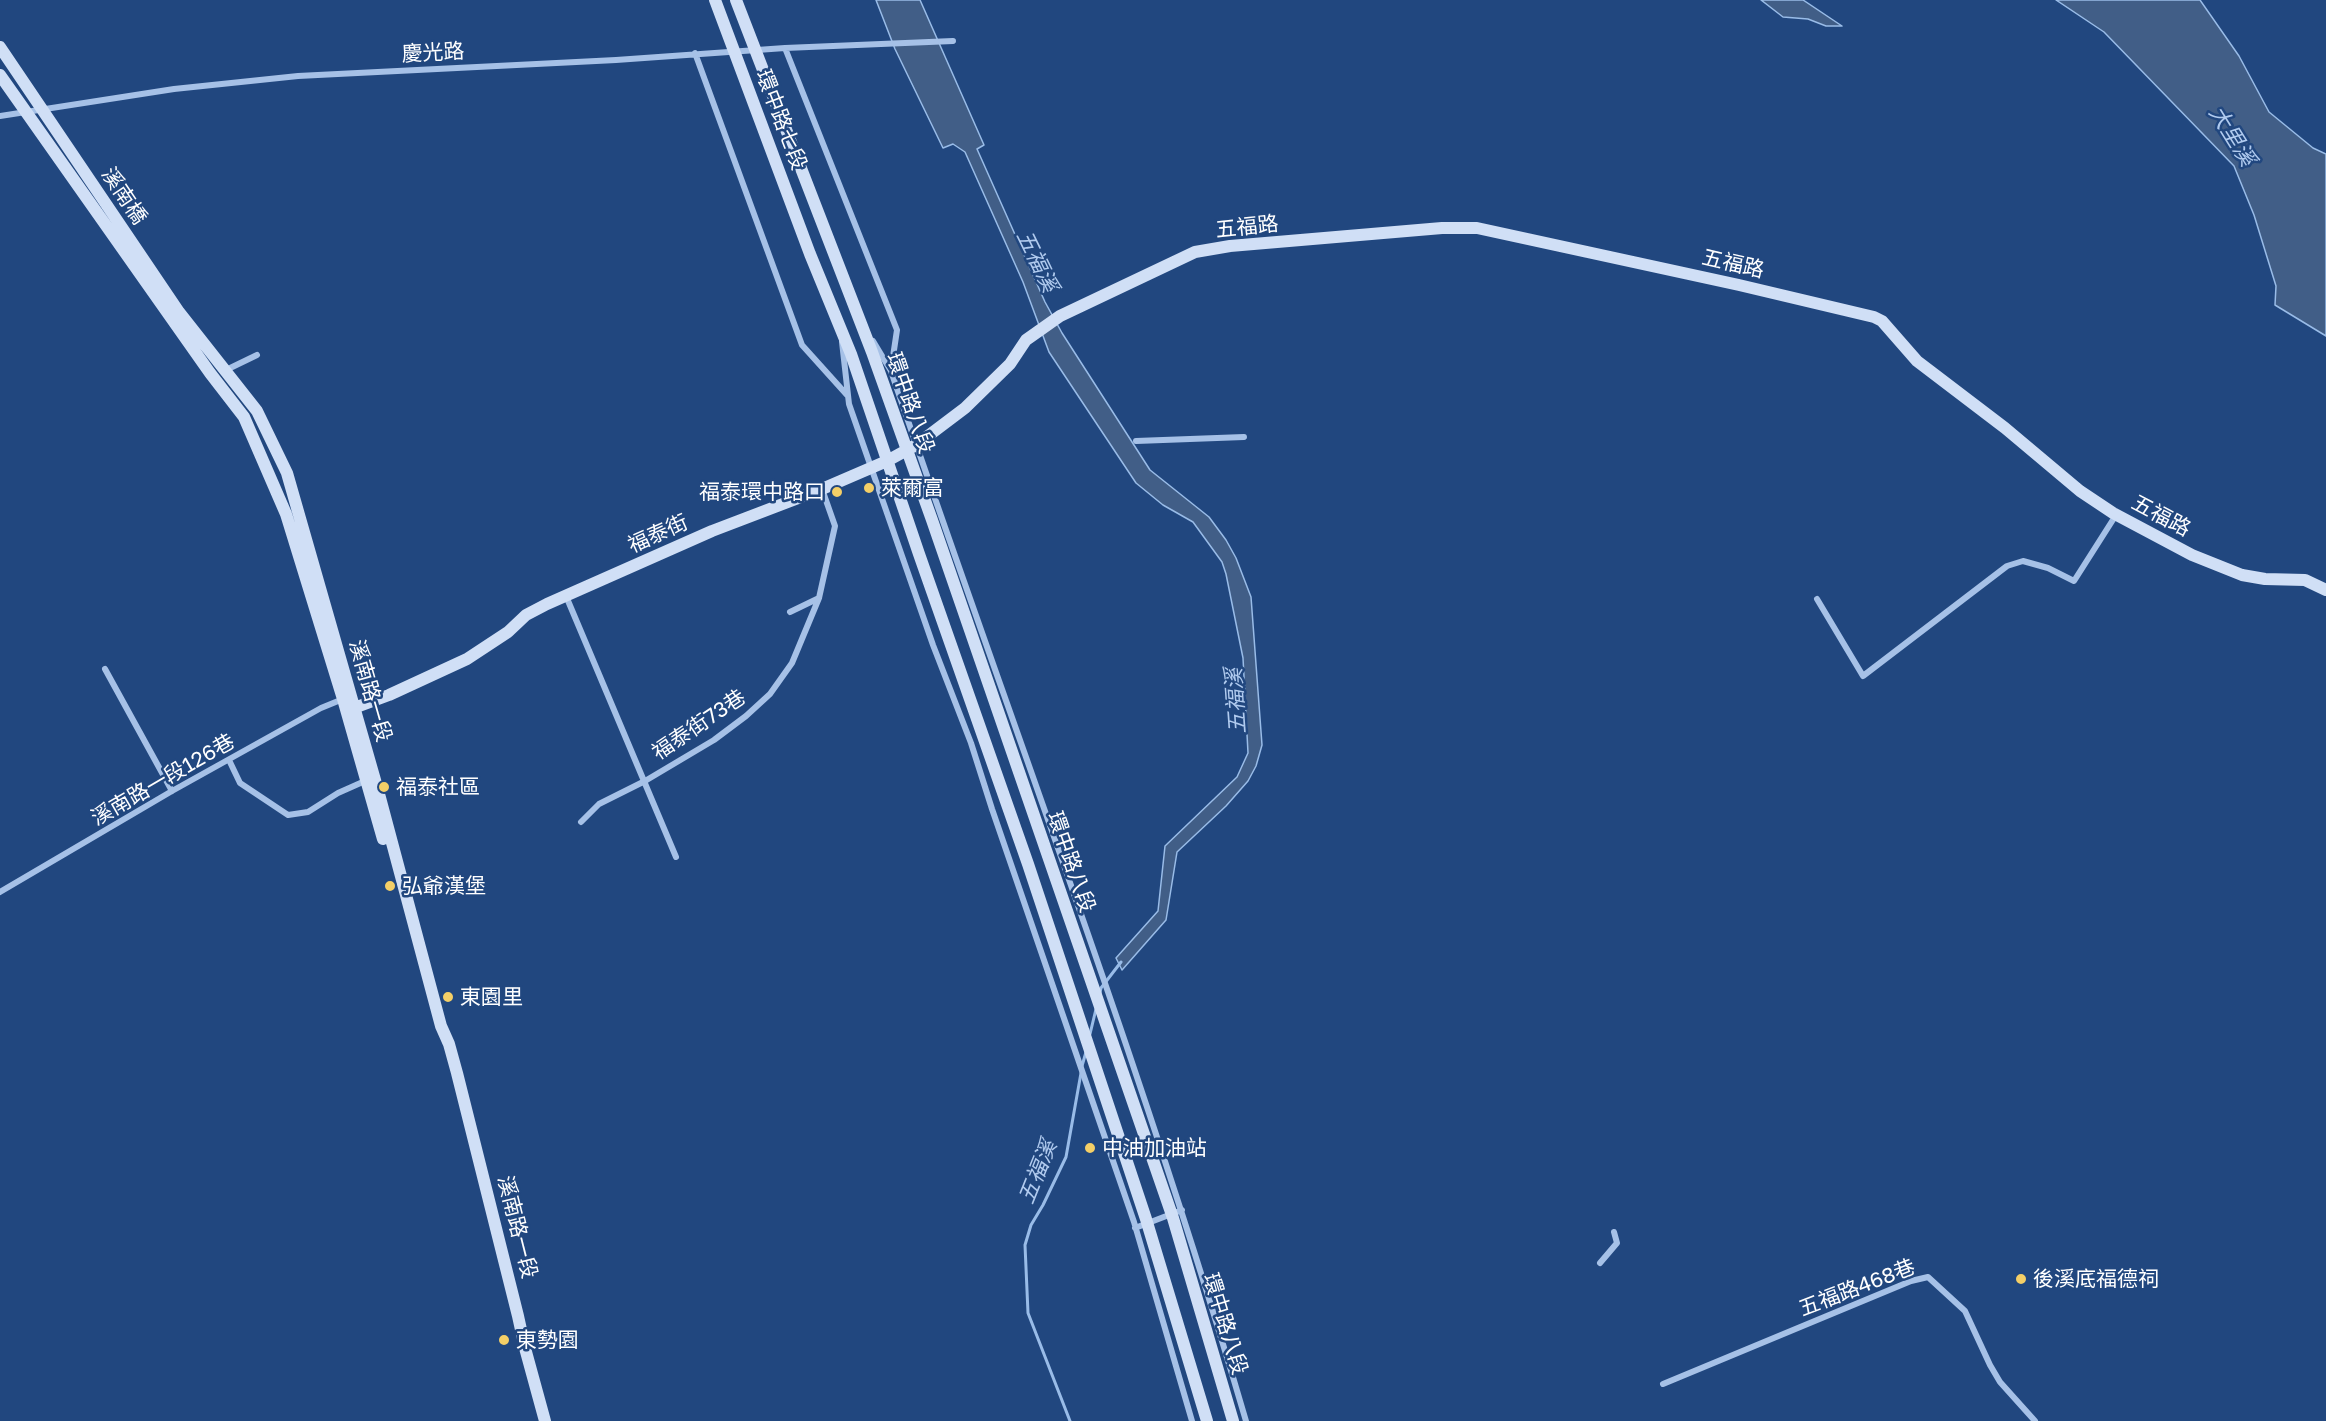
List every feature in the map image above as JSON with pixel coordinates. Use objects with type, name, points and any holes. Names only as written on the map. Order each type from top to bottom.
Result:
[{"type":"street","name":"環中路七段","points":[[715,0],[810,254]]},
{"type":"street","name":"環中路七段","points":[[736,0],[829,244]]},
{"type":"street","name":"慶光路","points":[[0,116],[174,89],[298,76],[616,60],[785,48],[952,42]]},
{"type":"street","name":"溪南橋","points":[[0,47],[179,312],[223,367]]},
{"type":"street","name":"環中路八段","points":[[785,48],[897,330],[891,371]]},
{"type":"street","name":"環中路八段","points":[[695,53],[802,345],[847,395]]},
{"type":"street","name":"溪南橋","points":[[0,75],[210,373]]},
{"type":"street","name":"五福路","points":[[1032,336],[1060,316],[1196,252],[1230,246],[1442,228],[1477,228],[1740,285],[1882,321],[1917,361],[1997,422],[2080,491],[2116,515],[2192,555],[2242,575],[2265,579],[2305,580],[2326,590]]},
{"type":"street","name":"環中路八段","points":[[829,244],[911,448],[1092,966],[1110,1036],[1176,1212],[1233,1421]]},
{"type":"street","name":"環中路八段","points":[[810,254],[840,326],[1028,864],[1089,1046],[1141,1225],[1192,1421]]},
{"type":"street","name":"環中路八段","points":[[860,320],[891,371],[911,448]]},
{"type":"street","name":"環中路八段","points":[[840,326],[847,395],[933,645],[971,743],[1094,1103],[1141,1225],[1207,1421]]},
{"type":"street","name":"福泰街","points":[[354,708],[389,695],[467,659],[508,632],[526,615],[566,596],[712,531],[872,468],[911,448],[965,408],[1010,364],[1026,340],[1032,336]]},
{"type":"street","points":[[223,367],[257,355]]},
{"type":"street","name":"溪南路一段","points":[[223,367],[257,411],[287,473],[354,708],[367,775]]},
{"type":"street","name":"溪南路一段","points":[[210,373],[244,417],[268,468],[292,532],[441,1026],[449,1044],[545,1421]]},
{"type":"street","points":[[1136,441],[1244,437]]},
{"type":"street","name":"福泰街73巷","points":[[581,822],[600,804],[645,781],[714,740],[770,694],[792,663],[819,598],[835,526],[822,489]]},
{"type":"street","points":[[1817,599],[1863,676],[2007,566],[2023,561],[2048,568],[2074,581],[2116,515]]},
{"type":"street","points":[[566,596],[676,857]]},
{"type":"street","points":[[790,612],[819,598]]},
{"type":"street","points":[[105,669],[172,791]]},
{"type":"street","points":[[343,699],[354,708]]},
{"type":"street","name":"溪南路一段126巷","points":[[0,892],[172,791],[321,708],[343,699]]},
{"type":"street","points":[[229,760],[240,783],[288,815],[308,812],[367,775]]},
{"type":"street","name":"環中路八段","points":[[1092,966],[1119,1025],[1176,1212],[1246,1421]]},
{"type":"street","points":[[1141,1225],[1176,1212]]},
{"type":"street","points":[[1600,1263],[1617,1243],[1614,1232]]},
{"type":"street","name":"五福路468巷","points":[[1663,1384],[1911,1281],[1928,1277],[1965,1311],[2000,1382],[2035,1421]]},
{"type":"water","points":[[876,0],[920,0],[984,145],[977,149],[1045,302],[1062,333],[1150,470],[1209,517],[1226,540],[1236,558],[1251,597],[1262,745],[1256,766],[1248,781],[1226,806],[1177,852],[1166,920],[1122,970],[1116,958],[1158,911],[1165,846],[1237,777],[1248,753],[1243,658],[1226,574],[1222,562],[1193,522],[1163,505],[1136,483],[1049,352],[1023,282],[965,152],[953,144],[943,148],[895,49]]},
{"type":"water","points":[[1761,0],[1803,0],[1842,26],[1826,26],[1808,19],[1783,17]]},
{"type":"water","name":"大里溪","points":[[2056,0],[2200,0],[2239,56],[2269,112],[2313,148],[2326,154],[2326,336],[2275,305],[2276,286],[2254,215],[2234,166],[2104,32]]},
{"type":"waterway","name":"五福溪","points":[[1100,993],[1101,988],[1121,962]]},
{"type":"waterway","name":"五福溪","points":[[1090,1034],[1096,1009]]},
{"type":"waterway","name":"五福溪","points":[[1082,1066],[1086,1052]]},
{"type":"waterway","name":"五福溪","points":[[1070,1421],[1028,1313],[1025,1245],[1031,1225],[1066,1157],[1081,1073]]},
{"type":"place","name":"萊爾富","points":[[869,488]]},
{"type":"place","name":"福泰環中路口","points":[[837,492]]},
{"type":"place","name":"福泰社區","points":[[384,787]]},
{"type":"place","name":"弘爺漢堡","points":[[390,886]]},
{"type":"place","name":"東園里","points":[[448,997]]},
{"type":"place","name":"中油加油站","points":[[1090,1148]]},
{"type":"place","name":"後溪底福德祠","points":[[2021,1279]]},
{"type":"place","name":"東勢園","points":[[504,1340]]}]
